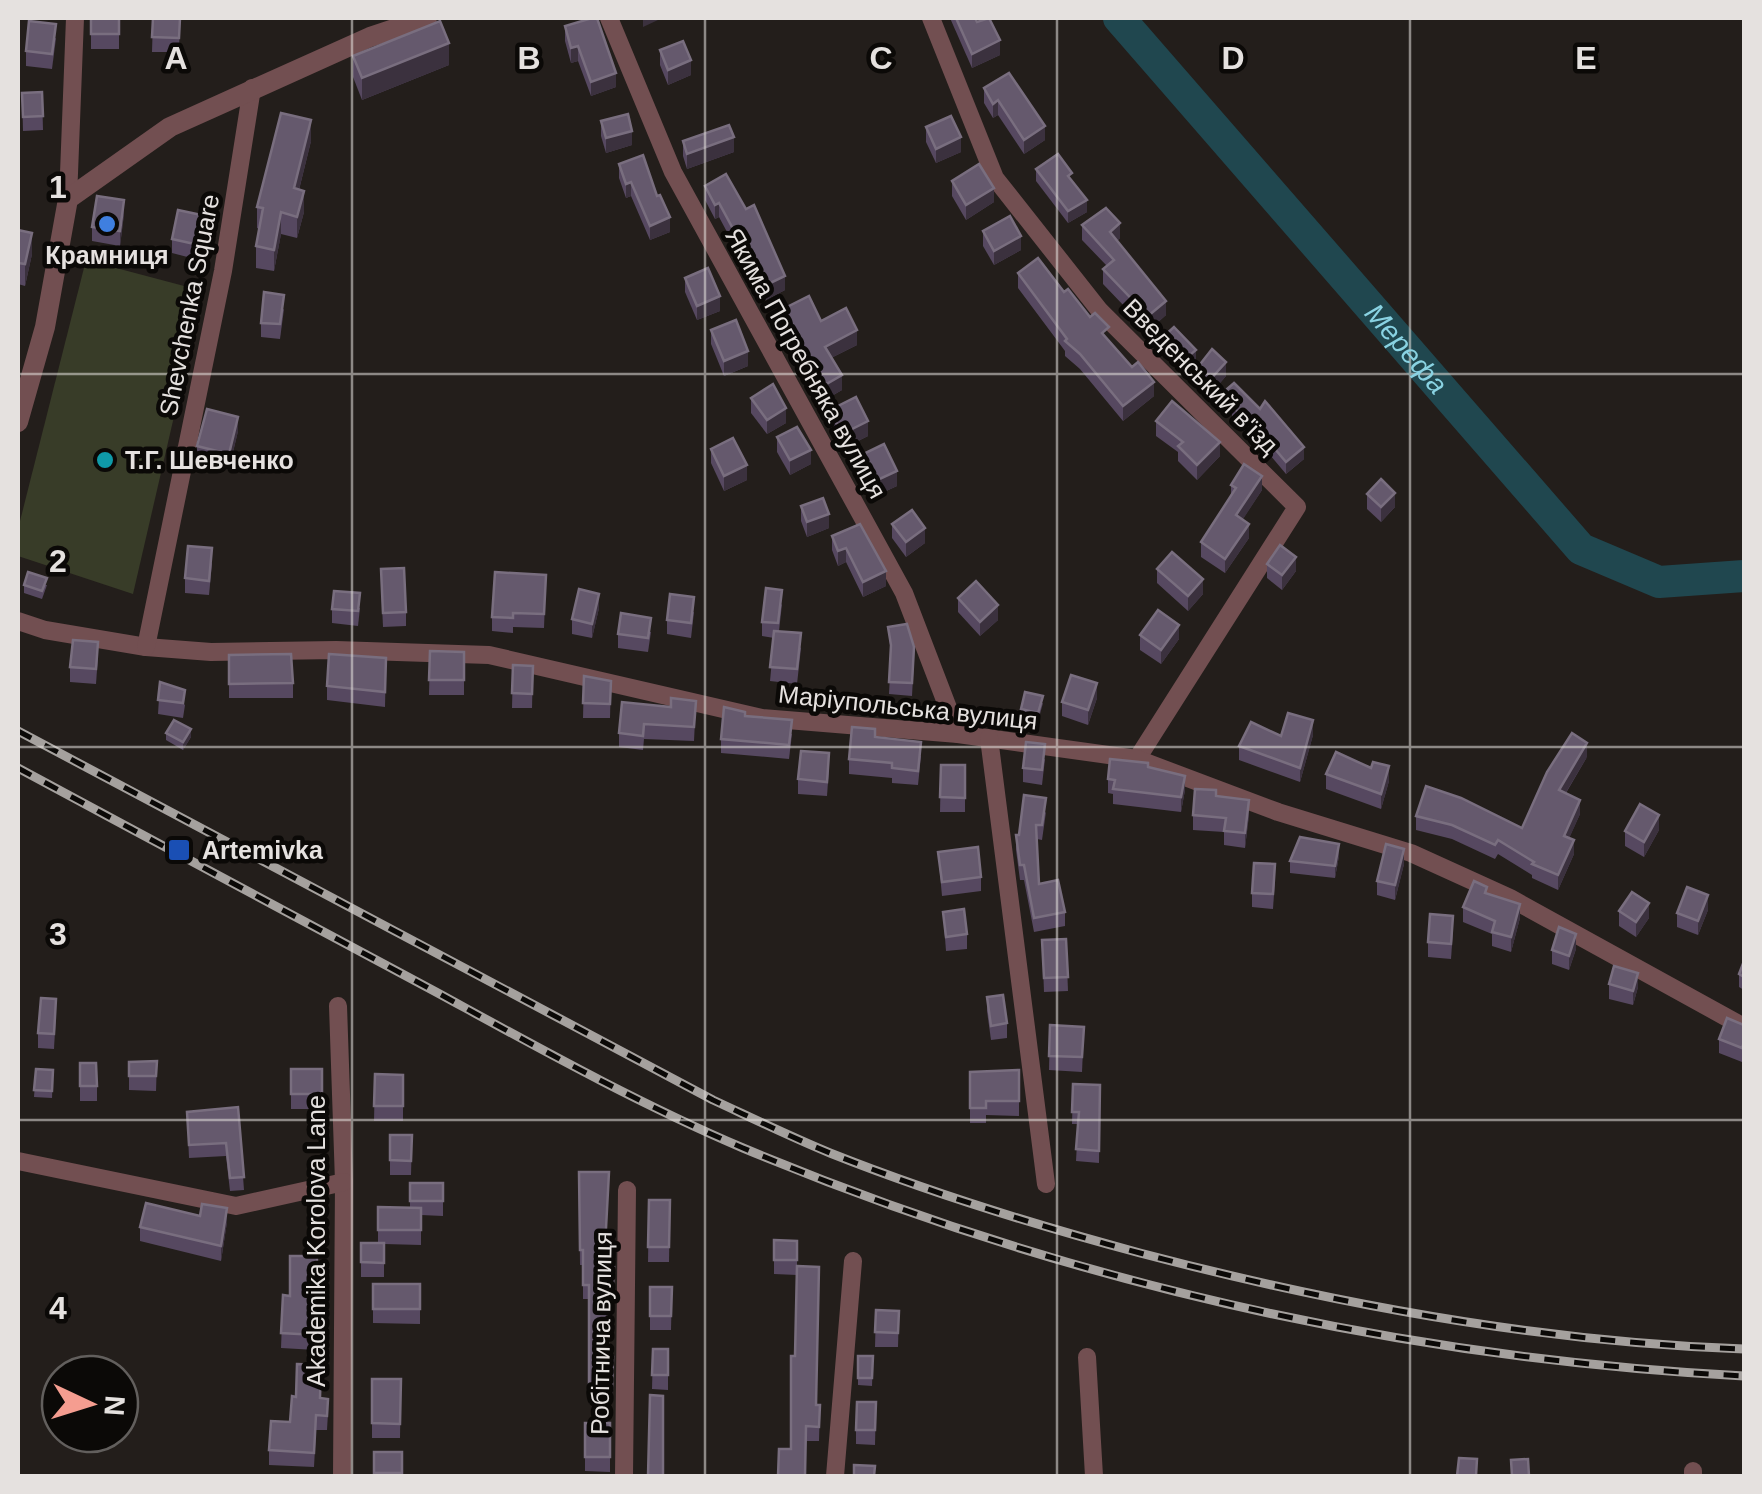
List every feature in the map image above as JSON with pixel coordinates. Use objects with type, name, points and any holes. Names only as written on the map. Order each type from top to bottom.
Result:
[{"type":"street","points":[[18,422],[44,327],[68,199],[75,18]]},
{"type":"street","points":[[68,199],[170,127],[370,37],[426,18]]},
{"type":"street","name":"Якима Погребняка вулиця","points":[[609,18],[673,172],[904,593],[958,734]]},
{"type":"street","name":"Введенський в'їзд","points":[[931,18],[995,178],[1100,312],[1298,507],[1137,759]]},
{"type":"street","name":"Shevchenka Square","points":[[146,647],[223,271],[252,88]]},
{"type":"street","name":"Маріупольська вулиця","points":[[18,621],[45,630],[146,647],[211,652],[336,650],[489,655],[762,718],[958,734],[1137,759],[1278,812],[1428,860],[1510,898],[1744,1027]]},
{"type":"street","points":[[989,738],[1046,1184]]},
{"type":"street","name":"Akademika Korolova Lane","points":[[338,1006],[344,1182],[342,1476]]},
{"type":"street","points":[[18,1162],[236,1206],[344,1182]]},
{"type":"street","name":"Робітнича вулиця","points":[[624,1476],[628,1190]]},
{"type":"street","points":[[835,1476],[853,1261]]},
{"type":"street","points":[[1087,1358],[1094,1476]]},
{"type":"green space","points":[[86,260],[203,291],[133,594],[18,556],[18,529]]},
{"type":"building","points":[[91,18],[119,18],[119,34],[91,34]]},
{"type":"building","points":[[153,18],[180,18],[179,38],[152,37]]},
{"type":"building","points":[[597,18],[616,73],[591,82],[578,46],[571,48],[565,26]]},
{"type":"building","points":[[956,18],[975,18],[977,22],[989,18],[1000,40],[972,54]]},
{"type":"building","points":[[29,21],[56,24],[52,54],[26,51]]},
{"type":"building","points":[[440,21],[449,43],[362,78],[353,56]]},
{"type":"building","points":[[683,41],[691,60],[668,70],[660,50]]},
{"type":"building","points":[[1009,73],[1045,126],[1024,140],[998,100],[993,104],[984,88]]},
{"type":"building","points":[[42,92],[43,116],[23,117],[22,93]]},
{"type":"building","points":[[281,113],[311,120],[294,188],[304,191],[297,217],[281,212],[274,250],[256,246],[263,208],[257,207]]},
{"type":"building","points":[[628,114],[632,131],[606,138],[601,121]]},
{"type":"building","points":[[951,116],[961,137],[936,149],[926,127]]},
{"type":"building","points":[[729,125],[734,137],[687,154],[683,141]]},
{"type":"building","points":[[1058,154],[1072,173],[1068,176],[1087,200],[1068,211],[1036,169]]},
{"type":"building","points":[[643,155],[657,196],[660,195],[670,217],[650,226],[619,164]]},
{"type":"building","points":[[979,164],[994,188],[966,205],[952,181]]},
{"type":"building","points":[[726,174],[746,209],[754,205],[785,276],[764,286],[719,203],[715,205],[705,186]]},
{"type":"building","points":[[97,196],[124,200],[120,231],[92,227]]},
{"type":"building","points":[[1106,208],[1120,223],[1110,232],[1166,301],[1148,316],[1103,269],[1114,260],[1082,225]]},
{"type":"building","points":[[178,210],[206,216],[199,245],[172,239]]},
{"type":"building","points":[[1010,216],[1021,236],[994,251],[983,231]]},
{"type":"building","points":[[18,230],[32,233],[25,264],[18,263]]},
{"type":"building","points":[[1038,258],[1064,292],[1068,289],[1090,317],[1095,313],[1109,327],[1102,333],[1132,367],[1138,362],[1154,382],[1123,406],[1065,341],[1018,273]]},
{"type":"building","points":[[708,268],[720,296],[697,306],[685,278]]},
{"type":"building","points":[[264,292],[284,295],[280,324],[261,323]]},
{"type":"building","points":[[809,296],[821,321],[846,308],[857,330],[825,347],[842,375],[823,386],[799,345],[796,346],[779,311]]},
{"type":"building","points":[[736,320],[748,351],[724,361],[711,330]]},
{"type":"building","points":[[1174,327],[1196,350],[1185,359],[1164,336]]},
{"type":"building","points":[[1212,349],[1226,362],[1207,383],[1194,372]]},
{"type":"building","points":[[1234,383],[1260,409],[1265,401],[1304,447],[1286,462],[1249,418],[1246,420],[1232,406],[1236,402],[1226,390]]},
{"type":"building","points":[[773,384],[786,408],[767,420],[751,398]]},
{"type":"building","points":[[856,397],[868,421],[842,434],[830,410]]},
{"type":"building","points":[[1172,401],[1220,442],[1197,465],[1178,446],[1183,442],[1156,421]]},
{"type":"building","points":[[207,409],[238,417],[229,454],[197,446]]},
{"type":"building","points":[[797,427],[811,450],[790,460],[777,437]]},
{"type":"building","points":[[733,438],[747,465],[724,476],[711,449]]},
{"type":"building","points":[[884,444],[897,471],[871,483],[859,456]]},
{"type":"building","points":[[1244,464],[1262,476],[1236,515],[1249,524],[1225,559],[1201,542],[1236,488],[1231,485]]},
{"type":"building","points":[[1381,479],[1395,493],[1381,507],[1367,494]]},
{"type":"building","points":[[823,498],[829,514],[807,522],[801,506]]},
{"type":"building","points":[[912,510],[925,528],[906,542],[892,524]]},
{"type":"building","points":[[860,524],[886,571],[863,582],[846,548],[838,551],[832,536]]},
{"type":"building","points":[[1280,545],[1296,557],[1282,575],[1267,564]]},
{"type":"building","points":[[188,546],[212,548],[209,581],[185,578]]},
{"type":"building","points":[[1172,552],[1203,579],[1188,596],[1157,569]]},
{"type":"building","points":[[404,568],[406,612],[383,613],[381,569]]},
{"type":"building","points":[[28,572],[47,578],[42,591],[24,585]]},
{"type":"building","points":[[495,572],[546,575],[544,614],[492,617]]},
{"type":"building","points":[[976,581],[998,605],[980,622],[958,598]]},
{"type":"building","points":[[766,588],[782,590],[778,623],[762,622]]},
{"type":"building","points":[[579,589],[599,594],[592,624],[572,619]]},
{"type":"building","points":[[334,591],[360,593],[358,611],[332,609]]},
{"type":"building","points":[[670,594],[694,597],[691,623],[667,620]]},
{"type":"building","points":[[1158,610],[1179,625],[1161,650],[1140,635]]},
{"type":"building","points":[[621,613],[651,618],[648,638],[618,634]]},
{"type":"building","points":[[907,624],[914,647],[912,683],[889,682],[888,627]]},
{"type":"building","points":[[774,631],[801,633],[797,669],[770,667]]},
{"type":"building","points":[[73,640],[98,642],[96,669],[70,667]]},
{"type":"building","points":[[430,651],[464,652],[464,680],[429,680]]},
{"type":"building","points":[[291,654],[293,683],[229,684],[229,655]]},
{"type":"building","points":[[329,654],[386,658],[385,692],[327,686]]},
{"type":"building","points":[[513,665],[533,666],[532,694],[512,693]]},
{"type":"building","points":[[1071,675],[1097,683],[1088,710],[1062,702]]},
{"type":"building","points":[[584,676],[611,681],[610,704],[583,703]]},
{"type":"building","points":[[160,682],[185,690],[183,703],[158,700]]},
{"type":"building","points":[[1025,692],[1043,696],[1038,713],[1021,709]]},
{"type":"building","points":[[671,698],[696,701],[694,727],[644,724],[643,736],[619,733],[622,702],[671,707]]},
{"type":"building","points":[[724,707],[745,712],[745,716],[792,720],[789,745],[721,739]]},
{"type":"building","points":[[1288,713],[1313,720],[1300,768],[1239,746],[1251,722],[1281,736]]},
{"type":"building","points":[[174,720],[191,729],[183,742],[166,733]]},
{"type":"building","points":[[852,727],[875,729],[875,737],[921,742],[918,771],[892,768],[892,763],[849,759]]},
{"type":"building","points":[[1572,733],[1587,743],[1559,790],[1580,800],[1564,836],[1574,840],[1558,875],[1532,864],[1498,840],[1495,845],[1452,825],[1416,816],[1426,786],[1461,798],[1522,828],[1547,772]]},
{"type":"building","points":[[1026,742],[1045,744],[1042,770],[1023,768]]},
{"type":"building","points":[[801,751],[829,753],[827,782],[798,779]]},
{"type":"building","points":[[1336,752],[1371,768],[1373,762],[1389,766],[1381,794],[1326,774]]},
{"type":"building","points":[[1110,759],[1148,763],[1148,767],[1185,776],[1181,797],[1113,789],[1115,780],[1108,779]]},
{"type":"building","points":[[941,765],[965,765],[965,798],[940,797]]},
{"type":"building","points":[[1195,789],[1216,790],[1216,796],[1249,800],[1245,833],[1224,831],[1226,818],[1193,815]]},
{"type":"building","points":[[1024,795],[1046,798],[1042,825],[1036,825],[1039,884],[1058,880],[1065,912],[1034,918],[1016,835]]},
{"type":"building","points":[[1640,804],[1659,815],[1644,842],[1625,831]]},
{"type":"building","points":[[1300,837],[1339,844],[1335,866],[1290,861]]},
{"type":"building","points":[[1386,844],[1404,849],[1395,885],[1377,881]]},
{"type":"building","points":[[978,847],[981,877],[942,882],[938,852]]},
{"type":"building","points":[[1254,863],[1275,864],[1273,894],[1252,893]]},
{"type":"building","points":[[1474,881],[1487,887],[1485,893],[1520,904],[1511,937],[1492,932],[1495,921],[1463,907]]},
{"type":"building","points":[[1687,887],[1708,895],[1698,921],[1677,913]]},
{"type":"building","points":[[1632,892],[1649,903],[1636,922],[1619,911]]},
{"type":"building","points":[[964,909],[967,934],[946,937],[943,912]]},
{"type":"building","points":[[1430,914],[1453,916],[1451,944],[1428,942]]},
{"type":"building","points":[[1559,927],[1576,934],[1569,956],[1552,950]]},
{"type":"building","points":[[1066,939],[1068,977],[1044,978],[1042,940]]},
{"type":"building","points":[[1614,966],[1638,973],[1633,991],[1609,984]]},
{"type":"building","points":[[1003,995],[1007,1023],[991,1026],[987,997]]},
{"type":"building","points":[[41,998],[56,999],[54,1034],[38,1033]]},
{"type":"building","points":[[1727,1018],[1744,1025],[1742,1048],[1719,1039]]},
{"type":"building","points":[[1050,1025],[1084,1027],[1082,1057],[1049,1056]]},
{"type":"building","points":[[157,1061],[156,1076],[129,1076],[129,1062]]},
{"type":"building","points":[[80,1063],[96,1063],[97,1086],[80,1086]]},
{"type":"building","points":[[36,1069],[53,1070],[52,1091],[34,1090]]},
{"type":"building","points":[[291,1069],[322,1069],[322,1094],[291,1094]]},
{"type":"building","points":[[1019,1070],[1019,1101],[986,1101],[986,1108],[970,1108],[970,1072]]},
{"type":"building","points":[[375,1074],[403,1075],[403,1106],[374,1106]]},
{"type":"building","points":[[1073,1084],[1100,1085],[1099,1151],[1076,1149],[1079,1112],[1072,1112]]},
{"type":"building","points":[[238,1107],[244,1177],[230,1178],[226,1143],[189,1145],[187,1112]]},
{"type":"building","points":[[390,1135],[412,1135],[411,1161],[390,1160]]},
{"type":"building","points":[[579,1172],[609,1172],[604,1266],[614,1267],[613,1285],[609,1285],[608,1357],[613,1357],[612,1389],[589,1389],[589,1285],[583,1285]]},
{"type":"building","points":[[410,1183],[443,1183],[443,1201],[410,1201]]},
{"type":"building","points":[[649,1200],[670,1200],[669,1247],[648,1247]]},
{"type":"building","points":[[146,1203],[200,1216],[202,1204],[227,1208],[221,1246],[140,1227]]},
{"type":"building","points":[[378,1207],[421,1208],[421,1230],[378,1230]]},
{"type":"building","points":[[774,1240],[797,1241],[797,1260],[774,1260]]},
{"type":"building","points":[[361,1243],[384,1243],[384,1263],[361,1262]]},
{"type":"building","points":[[290,1256],[317,1256],[316,1335],[281,1333],[283,1295],[290,1296]]},
{"type":"building","points":[[797,1266],[819,1267],[819,1427],[806,1426],[805,1476],[778,1476],[779,1449],[791,1449],[791,1356],[795,1356]]},
{"type":"building","points":[[373,1284],[420,1284],[420,1309],[373,1309]]},
{"type":"building","points":[[650,1287],[672,1287],[671,1316],[650,1316]]},
{"type":"building","points":[[876,1310],[899,1311],[898,1333],[875,1332]]},
{"type":"building","points":[[653,1349],[668,1349],[668,1375],[652,1375]]},
{"type":"building","points":[[858,1356],[873,1356],[872,1378],[858,1378]]},
{"type":"building","points":[[297,1364],[321,1365],[320,1398],[328,1399],[327,1416],[316,1415],[314,1453],[269,1450],[271,1421],[290,1422]]},
{"type":"building","points":[[372,1379],[401,1379],[400,1424],[372,1423]]},
{"type":"building","points":[[650,1395],[663,1396],[663,1476],[648,1476]]},
{"type":"building","points":[[857,1402],[876,1402],[875,1430],[856,1430]]},
{"type":"building","points":[[585,1423],[610,1423],[610,1457],[585,1457]]},
{"type":"building","points":[[374,1452],[402,1452],[402,1473],[374,1473]]},
{"type":"building","points":[[1459,1458],[1477,1459],[1476,1476],[1457,1476]]},
{"type":"building","points":[[1528,1459],[1529,1476],[1512,1476],[1511,1460]]},
{"type":"building","points":[[854,1465],[875,1466],[874,1476],[854,1476]]},
{"type":"waterway","name":"Мерефа","points":[[1119,18],[1581,549],[1659,582],[1744,576]]},
{"type":"railway","points":[[18,731],[713,1100],[815,1147],[906,1182],[1140,1253],[1364,1304],[1515,1329],[1744,1349]]},
{"type":"railway","points":[[18,768],[626,1093],[743,1148],[863,1195],[1109,1274],[1360,1331],[1487,1351],[1744,1376]]},
{"type":"place","name":"Крамниця","points":[[107,224]]},
{"type":"place","name":"Т.Г. Шевченко","points":[[105,460]]},
{"type":"place","name":"Artemivka","points":[[179,850]]}]
